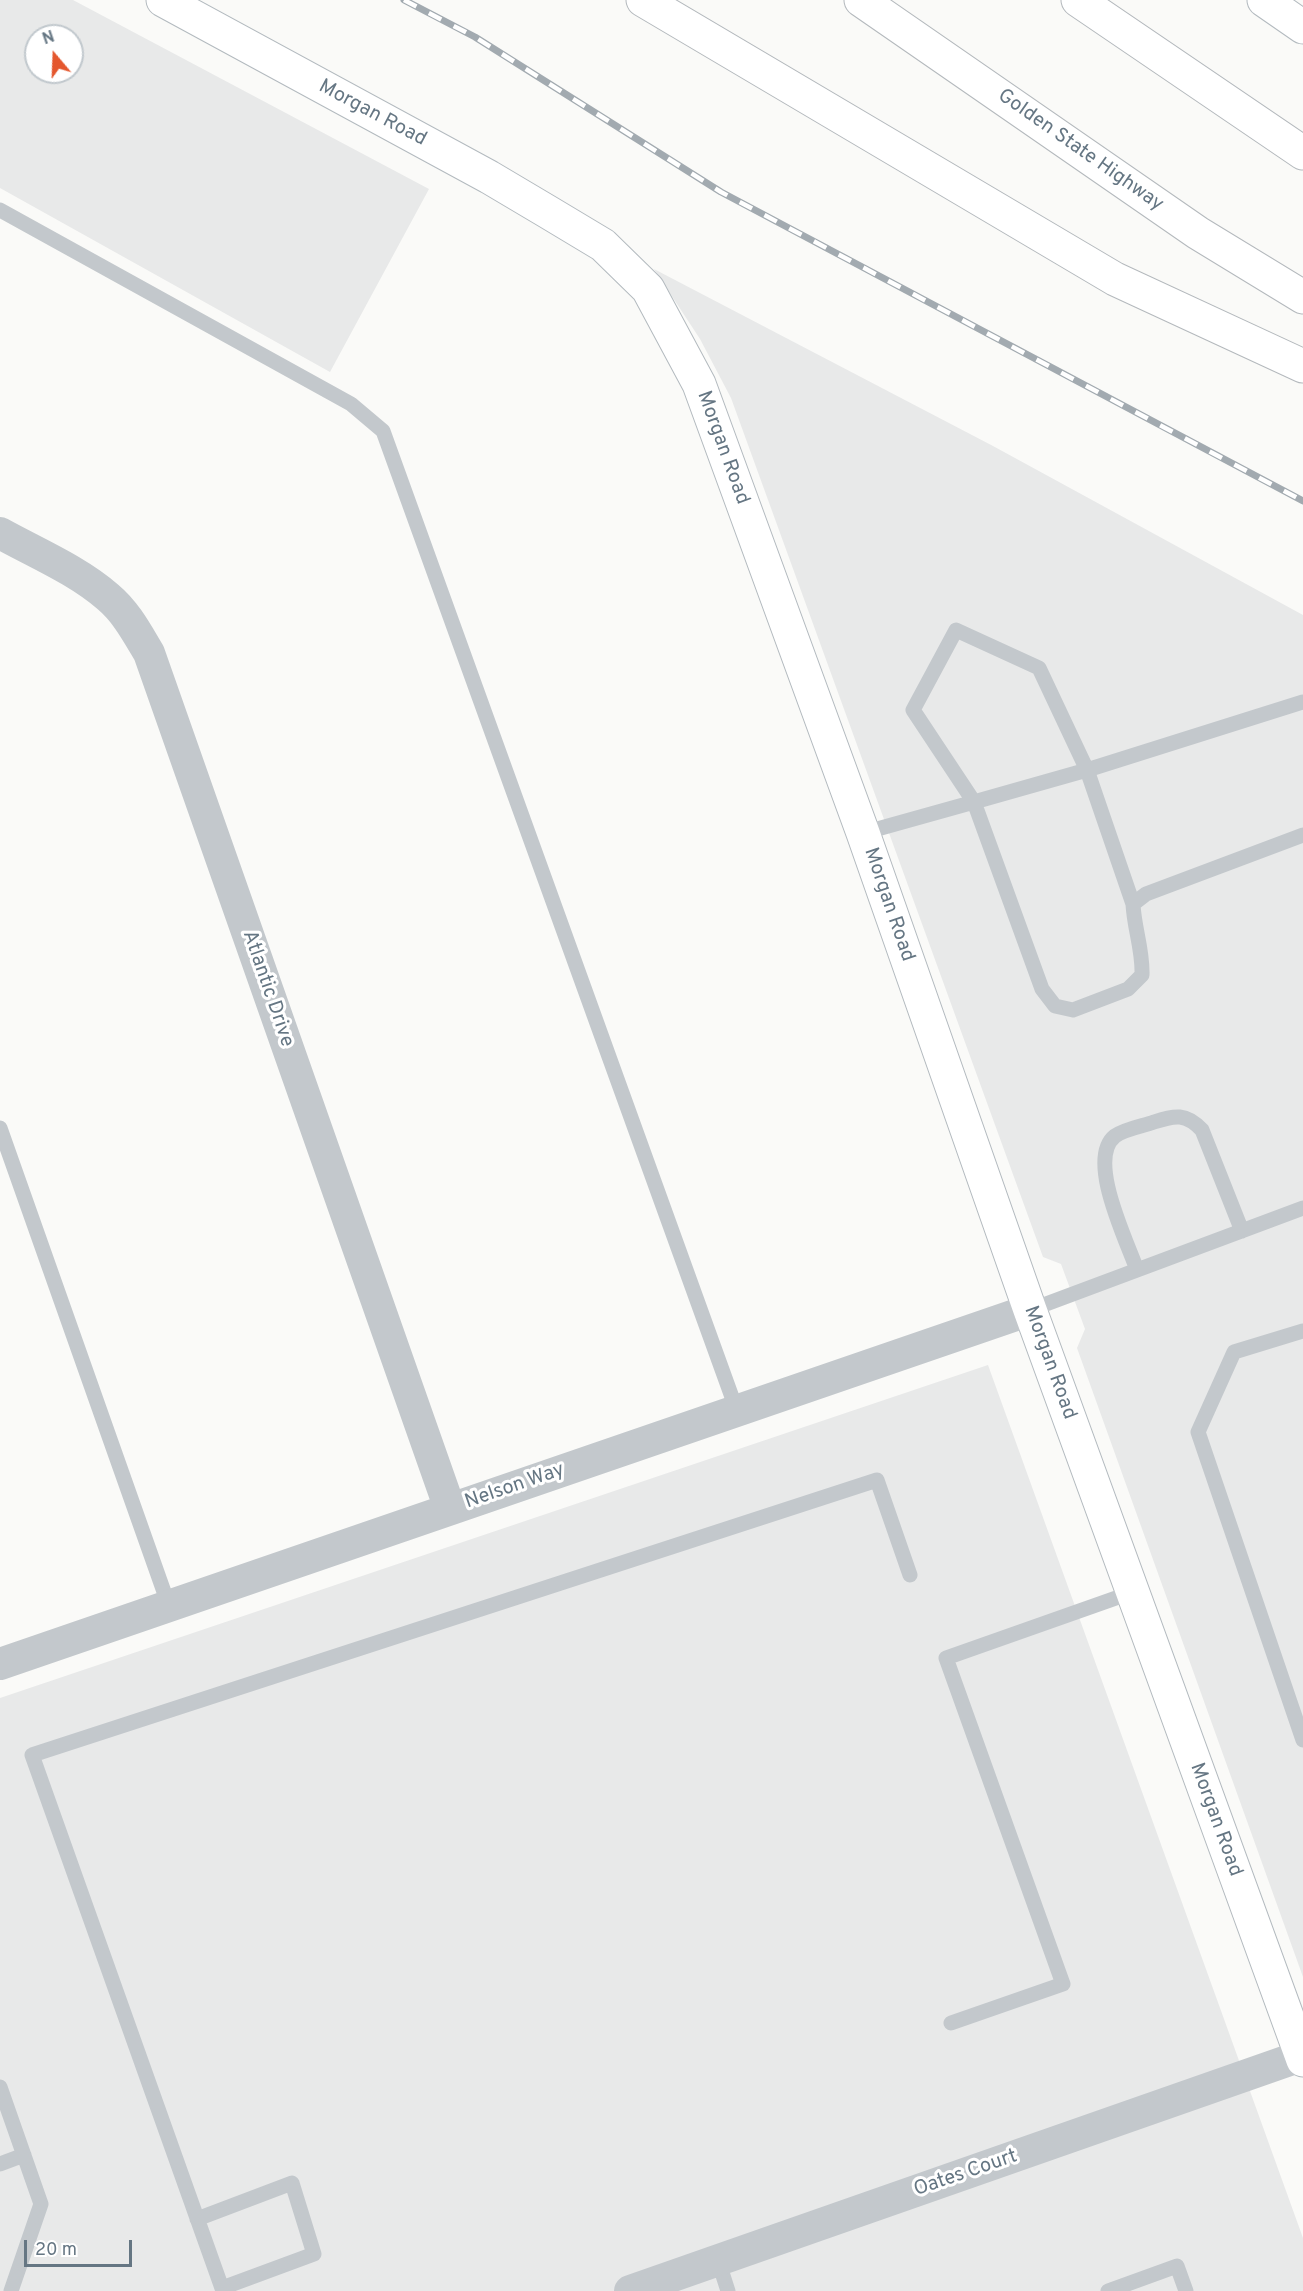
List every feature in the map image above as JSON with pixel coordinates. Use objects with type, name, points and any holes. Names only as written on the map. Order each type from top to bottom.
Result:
[{"type":"main road","name":"Morgan Road","points":[[163,0],[489,177],[548,212],[603,245],[648,290],[699,384],[862,833],[1030,1310],[1302,2058]]},
{"type":"main road","points":[[643,0],[1115,279],[1303,366]]},
{"type":"main road","name":"Golden State Highway","points":[[861,0],[1198,233],[1303,297]]},
{"type":"main road","points":[[1078,0],[1303,153]]},
{"type":"main road","points":[[1112,0],[1200,84]]},
{"type":"main road","points":[[1264,0],[1303,27]]},
{"type":"street","name":"Atlantic Drive","points":[[0,533],[83,579],[109,598],[130,622],[149,653],[450,1509]]},
{"type":"street","name":"Nelson Way","points":[[0,1664],[1030,1310]]},
{"type":"street","name":"Oates Court","points":[[630,2291],[1302,2058]]},
{"type":"lane","points":[[0,210],[351,404],[383,431],[737,1411]]},
{"type":"lane","points":[[957,630],[1039,668],[1087,770],[1133,904],[1134,924],[1143,955],[1142,975],[1128,989],[1073,1010],[1054,1006],[1042,989],[974,802],[913,710],[957,630]]},
{"type":"lane","points":[[862,833],[1087,770],[1303,702]]},
{"type":"lane","points":[[1133,904],[1146,894],[1303,835]]},
{"type":"lane","points":[[1137,1270],[1103,1173],[1104,1153],[1115,1136],[1175,1115],[1191,1119],[1202,1130],[1242,1231]]},
{"type":"lane","points":[[0,1128],[170,1606]]},
{"type":"lane","points":[[1030,1310],[1303,1208]]},
{"type":"lane","points":[[1303,1331],[1234,1352],[1198,1432],[1303,1740]]},
{"type":"lane","points":[[197,2219],[292,2183],[314,2254],[222,2289],[197,2219],[32,1755],[877,1480],[910,1575]]},
{"type":"lane","points":[[951,2023],[1063,1984],[946,1658],[1133,1592]]},
{"type":"lane","points":[[0,2087],[41,2204],[11,2291]]},
{"type":"lane","points":[[0,2164],[24,2155]]},
{"type":"lane","points":[[718,2260],[728,2291]]},
{"type":"lane","points":[[1108,2291],[1177,2266],[1186,2291]]},
{"type":"shaded area","points":[[0,0],[73,0],[429,189],[330,372],[0,188]]},
{"type":"shaded area","points":[[654,269],[993,446],[1303,615],[1303,1977],[1077,1348],[1085,1329],[1061,1264],[1043,1257],[731,398],[700,339]]},
{"type":"shaded area","points":[[988,1365],[1303,2238],[1303,2291],[0,2291],[0,1698]]},
{"type":"railway","points":[[404,0],[475,37],[721,192],[1303,501]]}]
